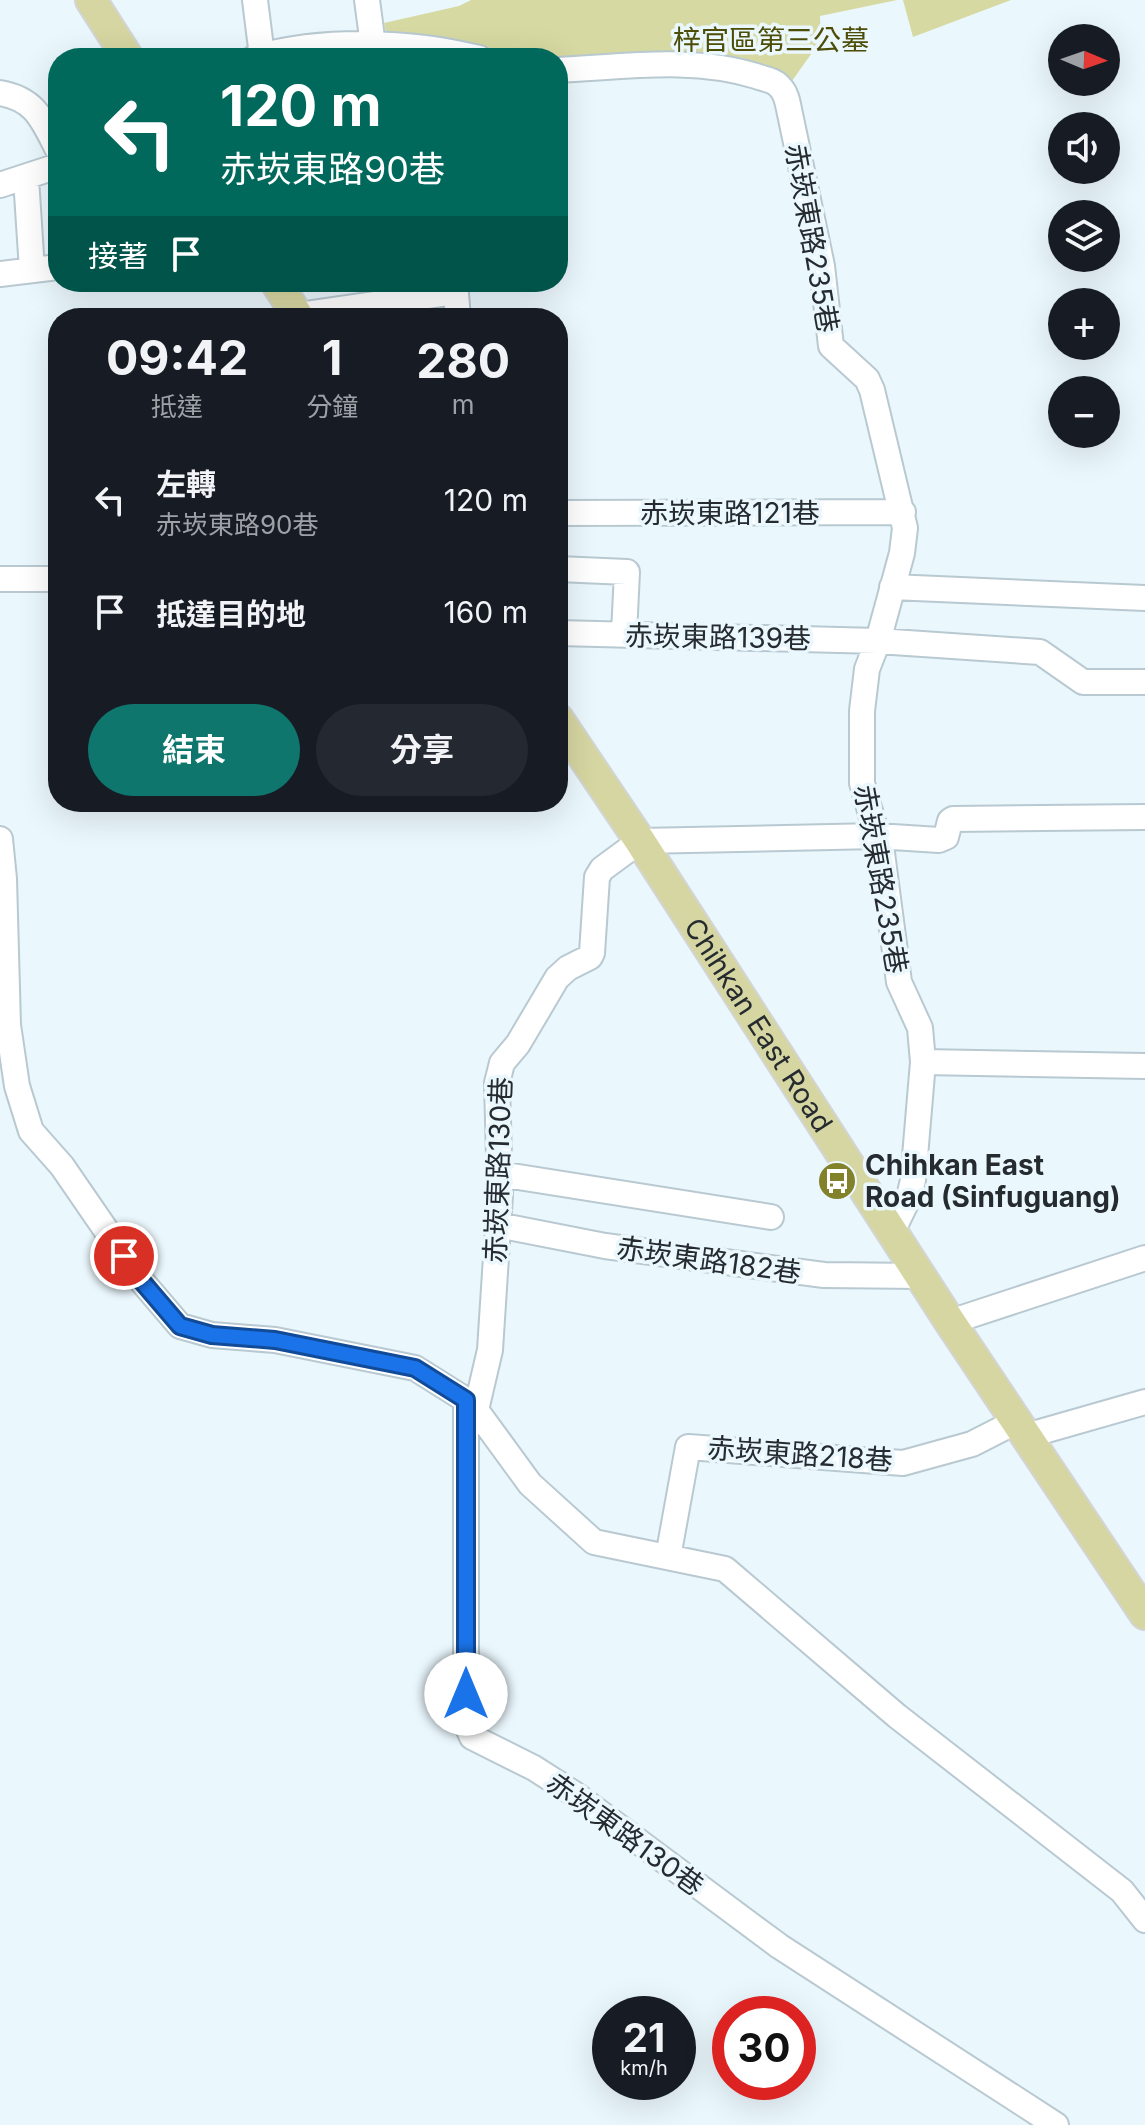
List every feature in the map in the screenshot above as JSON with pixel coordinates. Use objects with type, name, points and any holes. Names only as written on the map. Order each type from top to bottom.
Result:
[{"type":"main road","points":[[91,0],[122,48]]},
{"type":"main road","name":"Chihkan East Road","points":[[568,734],[950,1322],[1145,1614]]},
{"type":"street","points":[[255,0],[258,48]]},
{"type":"street","points":[[367,0],[373,45]]},
{"type":"street","points":[[312,48],[373,45],[426,48]]},
{"type":"street","name":"赤崁東路235巷","points":[[568,69],[667,64],[716,67],[734,69],[779,85],[785,94],[790,114],[822,266],[831,346],[867,379],[872,390],[903,512],[905,541],[878,641],[867,669],[862,711],[862,783],[882,853],[899,982],[917,1016],[923,1062],[913,1180],[909,1197],[893,1230]]},
{"type":"street","points":[[0,93],[36,109],[48,131]]},
{"type":"street","points":[[0,185],[48,170]]},
{"type":"street","points":[[26,178],[32,270]]},
{"type":"street","points":[[0,274],[48,268]]},
{"type":"street","points":[[345,308],[429,292]]},
{"type":"street","name":"赤崁東路121巷","points":[[568,513],[903,512]]},
{"type":"street","points":[[568,569],[627,572],[624,634]]},
{"type":"street","points":[[0,579],[48,579]]},
{"type":"street","points":[[892,587],[1145,598]]},
{"type":"street","name":"赤崁東路139巷","points":[[568,633],[878,641],[1040,652],[1083,682],[1145,682]]},
{"type":"street","points":[[640,841],[877,836],[943,839],[950,821],[961,818],[1145,817]]},
{"type":"street","points":[[0,839],[8,1025],[17,1086],[31,1131],[62,1166],[139,1278],[180,1326],[212,1335],[275,1340],[415,1368],[471,1405],[530,1484],[594,1542],[725,1569],[897,1716],[1122,1891],[1145,1920]]},
{"type":"street","name":"赤崁東路130巷","points":[[640,841],[602,869],[597,877],[594,947],[590,957],[568,968],[557,978],[518,1044],[502,1063],[497,1083],[498,1225],[490,1350],[471,1405],[466,1723],[472,1737],[534,1768],[576,1795],[779,1946],[1056,2125]]},
{"type":"street","points":[[923,1062],[1145,1066]]},
{"type":"street","name":"赤崁東路182巷","points":[[499,1174],[771,1217]]},
{"type":"street","name":"赤崁東路182巷","points":[[498,1225],[605,1246],[824,1275],[921,1276]]},
{"type":"street","points":[[950,1322],[1145,1258]]},
{"type":"street","points":[[1022,1428],[1145,1402]]},
{"type":"street","name":"赤崁東路218巷","points":[[668,1557],[688,1447],[903,1463],[1022,1428]]},
{"type":"green space","name":"梓官區第三公墓","points":[[471,0],[897,0],[820,16],[821,40],[792,81],[568,59],[568,48],[389,46],[384,23],[459,6]]},
{"type":"green space","name":"梓官區第三公墓","points":[[903,0],[1011,0],[913,37]]},
{"type":"place","name":"Chihkan East Road (Sinfuguang)","points":[[837,1181]]},
{"type":"route","points":[[124,1256],[180,1326],[212,1335],[275,1340],[415,1368],[466,1400],[466,1694]]}]
